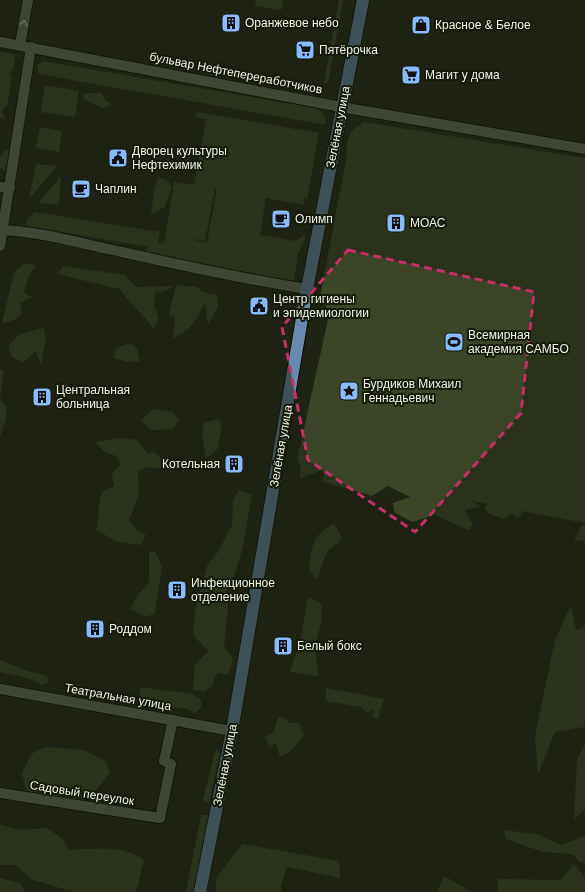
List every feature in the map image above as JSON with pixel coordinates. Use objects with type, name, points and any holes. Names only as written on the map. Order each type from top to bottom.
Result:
[{"type":"main road","name":"Зелёная улица","points":[[200,892],[232,731],[307,289],[363,0]]},
{"type":"street","points":[[0,246],[3,230],[5,188],[25,46],[28,0]]},
{"type":"street","name":"бульвар Нефтепереработчиков","points":[[0,42],[341,108],[585,149]]},
{"type":"street","points":[[3,230],[53,237],[208,271],[307,289]]},
{"type":"street","name":"Театральная улица","points":[[0,689],[232,731]]},
{"type":"street","name":"Садовый переулок","points":[[0,793],[160,818],[172,764],[164,761],[173,720]]},
{"type":"highlighted area","points":[[348,250],[534,292],[521,413],[415,532],[308,460],[282,327]]},
{"type":"green space","points":[[256,0],[283,0],[281,10],[255,6]]},
{"type":"green space","points":[[339,0],[343,0],[328,83],[324,83]]},
{"type":"green space","points":[[0,52],[15,54],[13,71],[11,71],[10,76],[12,77],[7,107],[4,107],[2,112],[6,119],[1,118],[0,124]]},
{"type":"green space","points":[[43,61],[316,108],[324,115],[326,125],[38,74],[37,66]]},
{"type":"green space","points":[[45,85],[79,91],[75,117],[41,112]]},
{"type":"green space","points":[[83,93],[102,93],[104,99],[112,105],[102,108],[84,99]]},
{"type":"green space","points":[[196,112],[319,133],[307,199],[303,198],[304,205],[266,198],[260,235],[295,241],[305,234],[305,239],[298,253],[294,283],[145,253],[148,247],[26,226],[27,219],[35,212],[160,232],[158,242],[164,244],[174,182],[194,185],[206,119],[195,117]],"holes":[[[202,186],[217,189],[207,243],[186,238],[205,241],[215,189]]]},
{"type":"green space","name":"Всемирная академия САМБО","points":[[364,122],[585,158],[585,523],[523,511],[518,518],[512,514],[504,519],[487,513],[485,507],[488,504],[471,501],[480,506],[465,510],[473,524],[468,530],[435,515],[412,522],[394,512],[393,503],[410,497],[388,486],[372,496],[323,482],[324,472],[320,471],[300,478],[301,466],[297,460],[329,315],[324,301],[320,297],[347,155],[347,144],[352,131]]},
{"type":"green space","points":[[40,127],[62,131],[59,152],[36,148]]},
{"type":"green space","points":[[6,149],[9,154],[5,171],[0,168],[0,157]]},
{"type":"green space","points":[[36,164],[57,166],[29,199]]},
{"type":"green space","points":[[61,176],[59,205],[38,203]]},
{"type":"green space","points":[[159,177],[166,180],[172,187],[165,207],[151,214],[155,187]]},
{"type":"green space","points":[[24,264],[36,265],[27,280],[24,293],[32,297],[20,303],[22,314],[14,320],[2,323],[14,272]]},
{"type":"green space","points":[[64,266],[125,275],[136,287],[173,286],[166,291],[155,293],[154,307],[159,317],[154,329],[120,289],[57,274]]},
{"type":"green space","points":[[176,285],[197,287],[202,292],[217,295],[218,307],[208,324],[205,303],[193,324],[185,332],[173,338],[175,318],[169,315]]},
{"type":"green space","points":[[44,328],[46,339],[41,365],[36,351],[24,362],[12,357],[8,346],[20,334]]},
{"type":"green space","points":[[130,343],[137,349],[140,361],[128,362],[114,358],[116,348]]},
{"type":"green space","points":[[0,370],[4,371],[0,400]]},
{"type":"green space","points":[[0,400],[6,405],[6,418],[0,437]]},
{"type":"green space","points":[[153,409],[172,412],[179,419],[173,429],[151,430],[141,421]]},
{"type":"green space","points":[[214,420],[221,421],[221,430],[217,450],[206,458],[202,434],[204,423]]},
{"type":"green space","points":[[119,438],[137,440],[147,453],[154,452],[166,462],[161,469],[146,467],[138,472],[139,495],[129,520],[137,530],[146,535],[141,545],[118,542],[96,530],[102,492],[114,486],[112,473],[121,465],[116,456],[105,452],[95,442]]},
{"type":"green space","points":[[239,490],[252,494],[243,547],[234,576],[226,592],[228,608],[224,646],[233,659],[228,675],[220,673],[214,677],[213,685],[204,692],[193,689],[195,665],[208,651],[193,635],[195,611],[207,566],[218,552],[232,525],[233,501]]},
{"type":"green space","points":[[334,524],[341,536],[339,542],[327,551],[317,580],[309,570],[312,548],[314,542],[321,533],[326,528]]},
{"type":"green space","points":[[582,525],[585,526],[585,541],[574,540]]},
{"type":"green space","points":[[155,551],[162,566],[155,613],[146,617],[130,609],[137,596],[149,583],[149,552]]},
{"type":"green space","points":[[308,597],[322,604],[321,624],[315,644],[318,676],[290,672],[300,642]]},
{"type":"green space","points":[[571,605],[576,630],[585,627],[584,727],[555,732],[538,774],[535,736],[555,640]]},
{"type":"green space","points":[[0,660],[24,670],[47,676],[48,682],[41,685],[32,679],[0,672]]},
{"type":"green space","points":[[140,687],[192,694],[201,700],[201,708],[195,713],[185,708],[165,708],[159,702],[140,698]]},
{"type":"green space","points":[[326,688],[384,699],[378,718],[372,717],[374,709],[367,713],[361,707],[326,701]]},
{"type":"green space","points":[[278,717],[283,717],[289,723],[299,723],[304,735],[292,750],[280,757],[276,742],[270,748],[265,737],[273,733]]},
{"type":"green space","points":[[585,744],[585,810],[574,819],[577,760]]},
{"type":"green space","points":[[46,747],[84,750],[105,761],[110,772],[95,792],[76,804],[59,808],[50,801],[26,789],[22,773],[31,754]]},
{"type":"green space","points":[[216,748],[220,753],[209,803],[203,800]]},
{"type":"green space","points":[[201,815],[209,815],[194,892],[186,892]]},
{"type":"green space","points":[[0,825],[20,830],[47,828],[64,840],[68,850],[108,849],[135,855],[144,860],[136,892],[73,892],[31,879],[16,865],[0,865]]},
{"type":"green space","points":[[504,830],[540,835],[560,845],[585,836],[585,863],[579,862],[573,854],[543,852],[506,839]]},
{"type":"green space","points":[[242,844],[339,861],[340,878],[287,867],[281,886],[282,892],[215,892],[217,877]]},
{"type":"green space","points":[[574,864],[585,878],[585,892],[498,892],[498,879],[561,880]]},
{"type":"green space","points":[[444,876],[472,892],[437,892]]},
{"type":"green space","points":[[0,878],[20,883],[25,892],[0,892]]},
{"type":"place","name":"Оранжевое небо","points":[[231,23]]},
{"type":"place","name":"Красное & Белое","points":[[421,25]]},
{"type":"place","name":"Пятёрочка","points":[[305,50]]},
{"type":"place","name":"Магит у дома","points":[[411,75]]},
{"type":"place","name":"Дворец культуры Нефтехимик","points":[[118,158]]},
{"type":"place","name":"Чаплин","points":[[81,189]]},
{"type":"place","name":"Олимп","points":[[281,219]]},
{"type":"place","name":"МОАС","points":[[396,223]]},
{"type":"place","name":"Центр гигиены и эпидемиологии","points":[[259,306]]},
{"type":"place","name":"Всемирная академия САМБО","points":[[454,342]]},
{"type":"place","name":"Бурдиков Михаил Геннадьевич","points":[[349,391]]},
{"type":"place","name":"Центральная больница","points":[[42,397]]},
{"type":"place","name":"Котельная","points":[[234,464]]},
{"type":"place","name":"Инфекционное отделение","points":[[177,590]]},
{"type":"place","name":"Роддом","points":[[95,629]]},
{"type":"place","name":"Белый бокс","points":[[283,646]]}]
